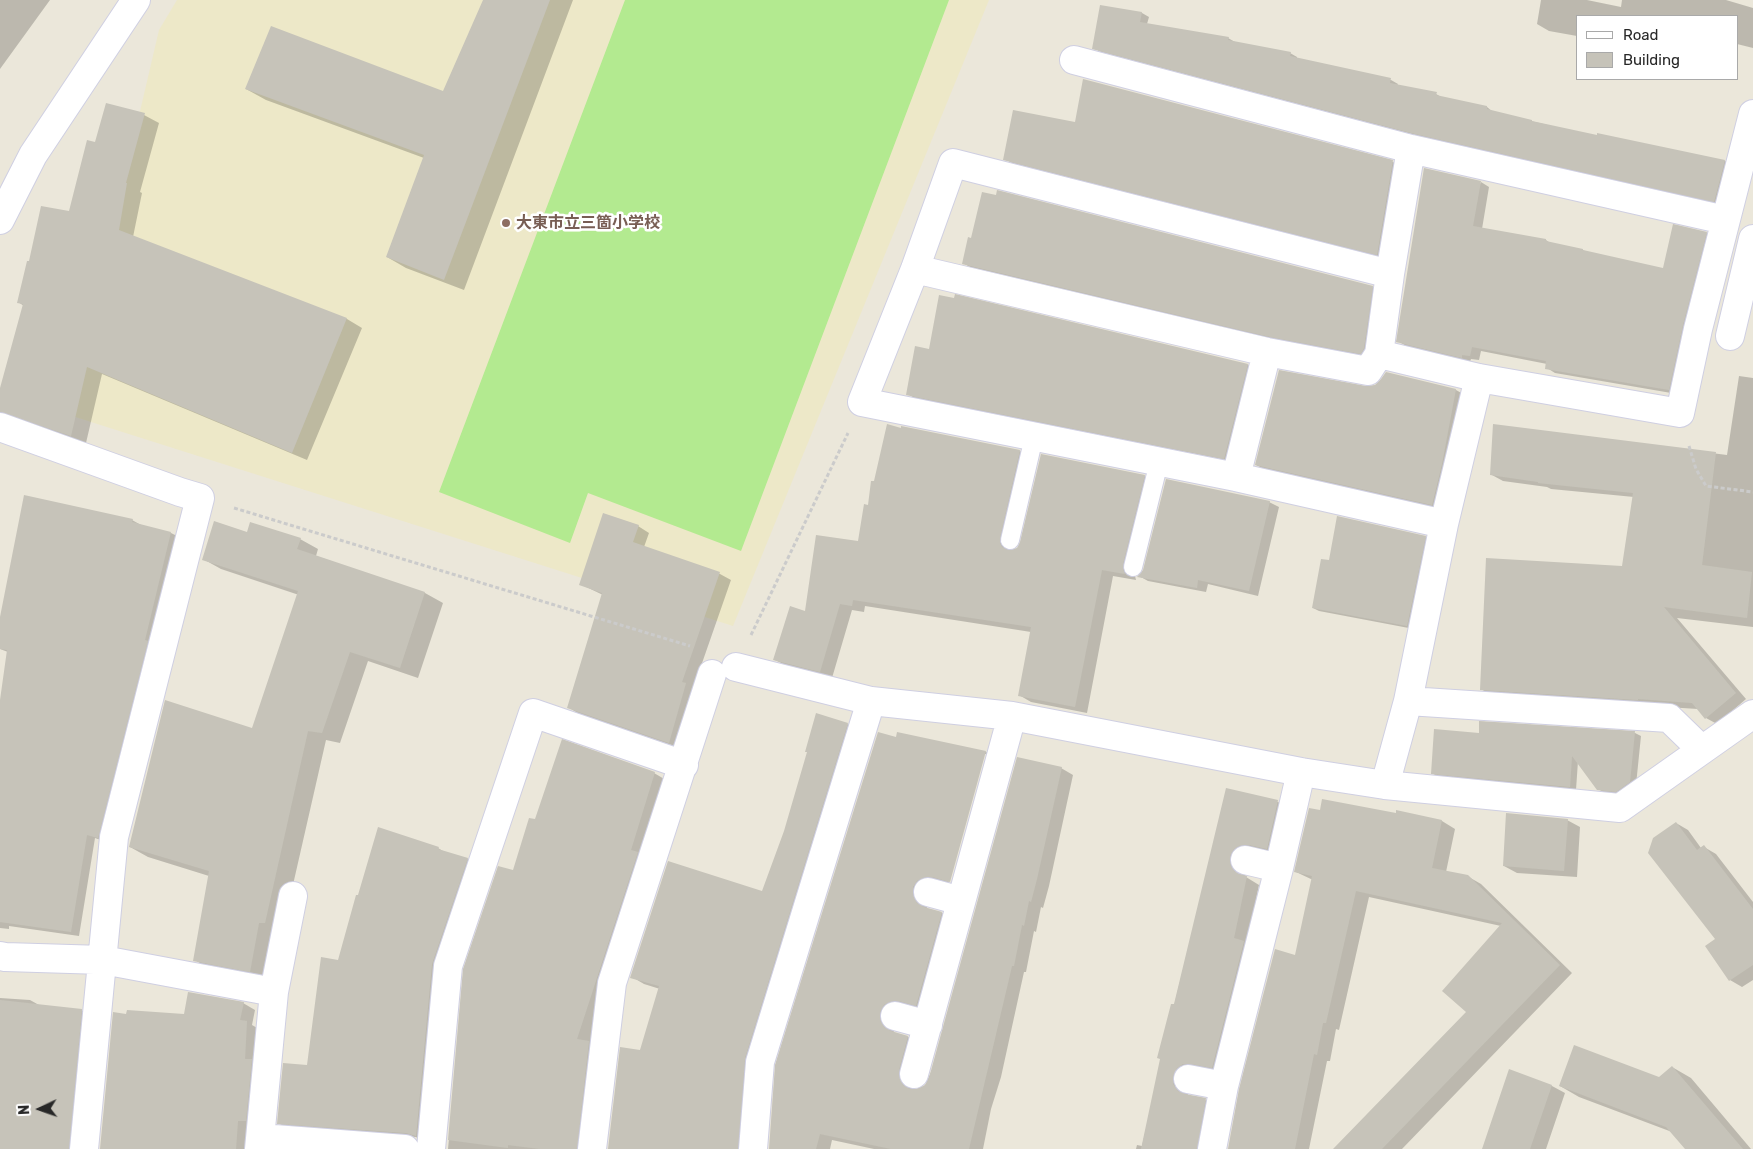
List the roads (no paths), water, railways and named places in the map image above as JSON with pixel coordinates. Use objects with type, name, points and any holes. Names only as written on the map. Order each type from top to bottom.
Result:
[{"type":"street","points":[[0,220],[33,155],[136,0]]},
{"type":"street","points":[[1074,60],[1411,149],[1726,220]]},
{"type":"street","points":[[1379,354],[1479,378],[1680,413],[1698,329],[1753,114]]},
{"type":"street","points":[[915,269],[1267,352],[1368,371],[1379,354],[1411,149]]},
{"type":"street","points":[[1390,274],[953,164],[915,269],[862,402],[1236,477],[1444,524]]},
{"type":"street","points":[[1698,329],[1741,339],[1753,239]]},
{"type":"street","points":[[1236,477],[1267,352]]},
{"type":"street","points":[[1385,785],[1408,701],[1444,524],[1479,378]]},
{"type":"street","points":[[0,427],[200,498],[114,837],[84,1149]]},
{"type":"street","points":[[592,1149],[612,983],[684,765],[724,670],[871,701],[1012,716],[1301,772],[1385,785],[1620,808],[1753,714]]},
{"type":"street","points":[[753,1149],[760,1062],[871,701]]},
{"type":"street","points":[[1408,701],[1669,718],[1702,750]]},
{"type":"street","points":[[431,1149],[448,966],[533,714],[684,765]]},
{"type":"street","points":[[914,1074],[1012,716]]},
{"type":"street","points":[[1212,1149],[1224,1086],[1301,772]]},
{"type":"street","points":[[1245,860],[1279,868]]},
{"type":"street","points":[[928,892],[961,901]]},
{"type":"street","points":[[293,896],[274,992],[260,1144],[406,1149]]},
{"type":"street","points":[[0,956],[5,958],[103,960],[274,992]]},
{"type":"street","points":[[895,1016],[928,1025]]},
{"type":"street","points":[[1188,1079],[1224,1086]]},
{"type":"lane","points":[[1010,540],[1034,437]]},
{"type":"lane","points":[[1133,567],[1159,462]]},
{"type":"place","name":"大東市立三箇小学校","points":[[506,223]]}]
